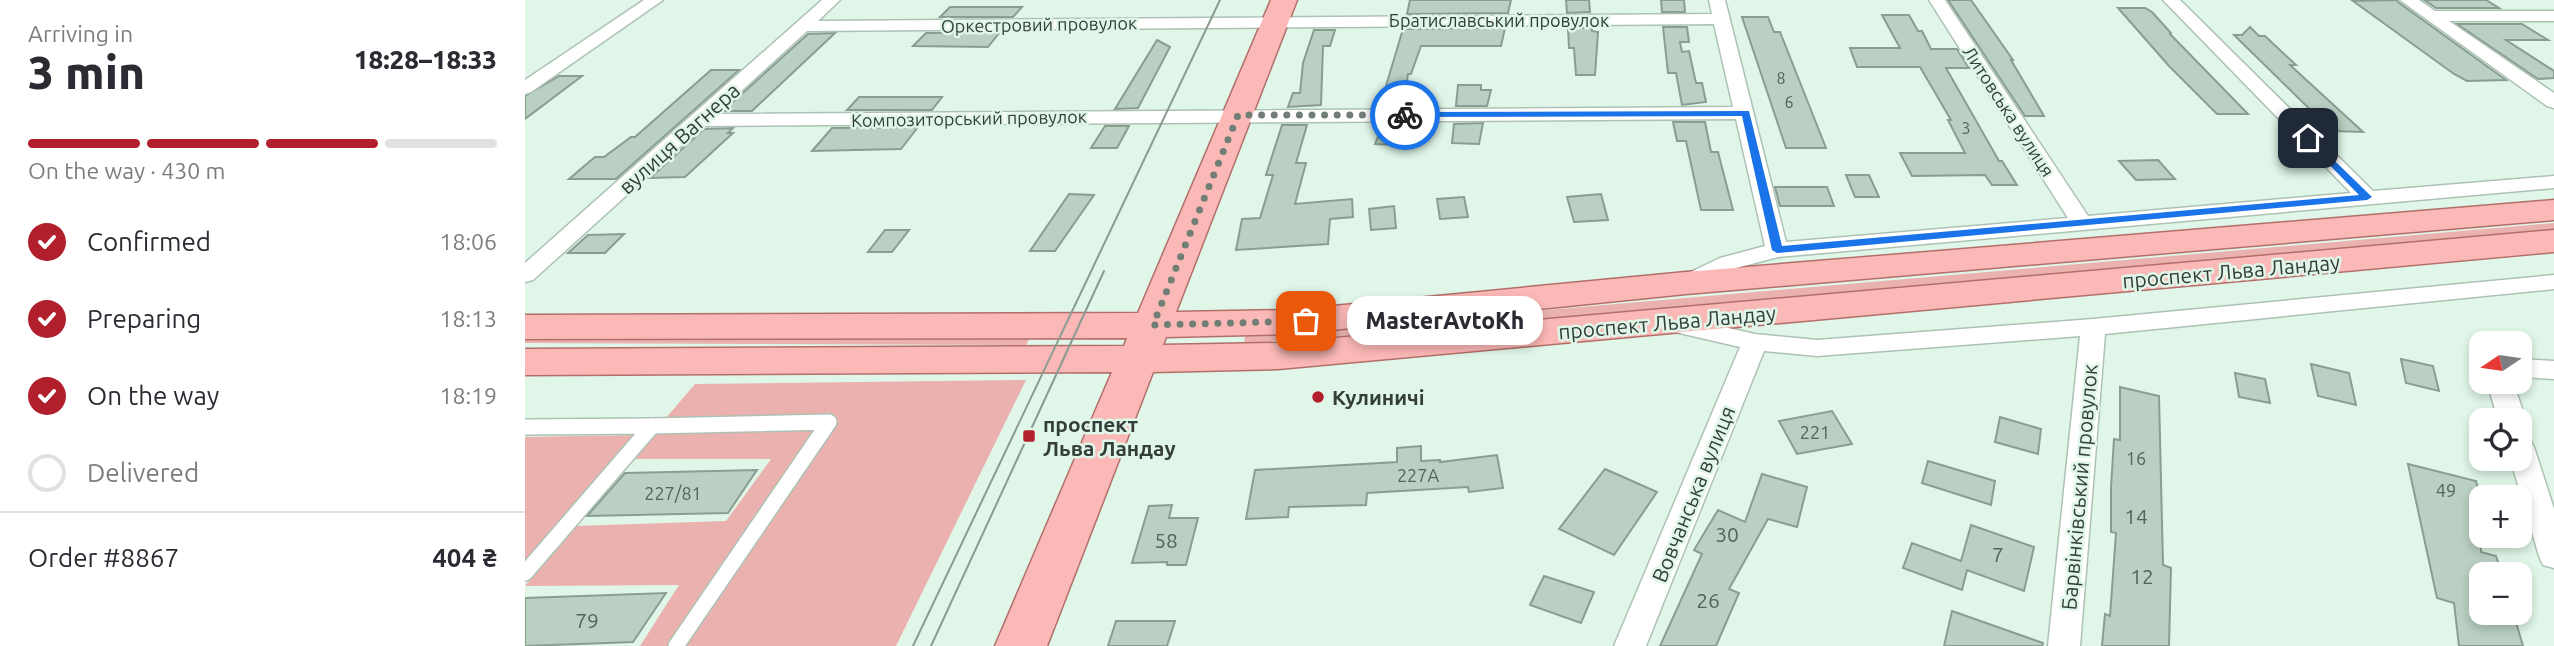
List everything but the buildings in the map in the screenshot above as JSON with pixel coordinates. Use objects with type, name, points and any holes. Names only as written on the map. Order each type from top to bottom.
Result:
[{"type":"main road","points":[[1021,646],[1280,10]]},
{"type":"main road","name":"проспект Льва Ландау","points":[[531,367],[1146,342],[1301,321],[1686,284],[2554,210]]},
{"type":"main road","name":"проспект Льва Ландау","points":[[525,327],[1146,342],[1278,356],[2554,241]]},
{"type":"street","points":[[525,88],[655,0]]},
{"type":"street","name":"вулиця Вагнера","points":[[525,275],[832,0]]},
{"type":"street","name":"Литовська вулиця","points":[[1937,0],[2082,223]]},
{"type":"street","points":[[2171,0],[2367,197]]},
{"type":"street","points":[[2409,0],[2554,102]]},
{"type":"street","points":[[1720,9],[1777,250]]},
{"type":"street","name":"Братиславський провулок","points":[[1280,10],[1720,9]]},
{"type":"street","name":"Оркестровий провулок","points":[[802,26],[1280,10]]},
{"type":"street","points":[[2431,16],[2554,16]]},
{"type":"street","name":"Композиторський провулок","points":[[699,120],[1746,113]]},
{"type":"street","points":[[1686,284],[1728,263],[1777,250],[2554,182]]},
{"type":"street","points":[[1666,322],[1755,342],[1817,348],[2093,327],[2554,282]]},
{"type":"street","name":"Барвінківський провулок","points":[[2064,646],[2092,365],[2093,327]]},
{"type":"street","name":"Вовчанська вулиця","points":[[1630,646],[1755,342]]},
{"type":"street","points":[[2532,369],[2554,370]]},
{"type":"street","points":[[2527,471],[2554,556]]},
{"type":"lane","points":[[525,427],[829,422],[676,646]]},
{"type":"lane","points":[[525,573],[652,426]]},
{"type":"shaded area","points":[[2554,223],[2554,230],[2083,274],[1244,344],[1245,336]]},
{"type":"shaded area","points":[[525,333],[1031,335],[1026,345],[525,343]]},
{"type":"shaded area","points":[[1026,380],[896,646],[640,646],[679,585],[525,586],[574,526],[726,521],[771,459],[631,459],[695,384]]},
{"type":"shaded area","points":[[637,435],[525,562],[525,437]]},
{"type":"tram line","points":[[913,646],[1220,0]]},
{"type":"tram line","points":[[931,646],[1104,271]]},
{"type":"way so far","points":[[1306,321],[1153,325],[1238,115],[1405,115]]},
{"type":"place","name":"MasterAvtoKh","points":[[1306,321]]},
{"type":"place","name":"Кулиничі","points":[[1318,397]]},
{"type":"place","name":"проспект Льва Ландау","points":[[1029,436]]},
{"type":"route","points":[[1405,115],[1746,113],[1777,250],[2367,197],[2308,138]]}]
